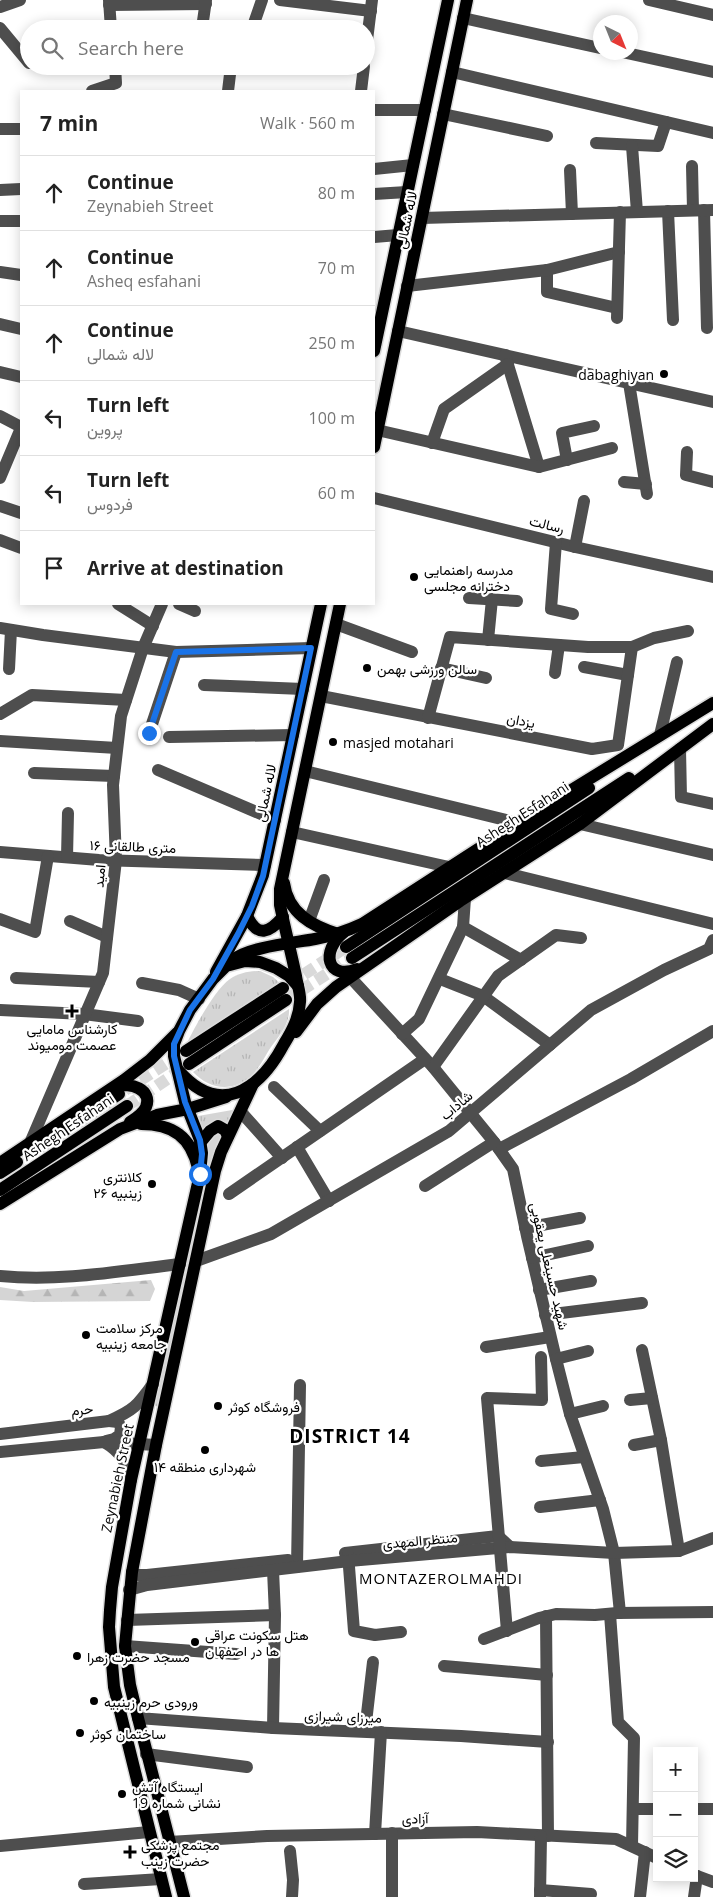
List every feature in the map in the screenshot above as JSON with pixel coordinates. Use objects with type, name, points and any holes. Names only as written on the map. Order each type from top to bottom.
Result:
[{"type":"main road","name":"لاله شمالی","points":[[375,346],[448,0]]},
{"type":"main road","points":[[454,0],[456,2],[461,0]]},
{"type":"main road","name":"لاله شمالی","points":[[375,441],[467,0]]},
{"type":"main road","points":[[442,30],[450,22],[454,21],[459,26],[458,44]]},
{"type":"main road","name":"لاله شمالی","points":[[213,979],[247,916],[263,876],[320,605]]},
{"type":"main road","points":[[280,1052],[295,1026],[300,1000],[280,905],[280,889],[340,605]]},
{"type":"main road","points":[[713,703],[518,823],[362,924],[341,933],[247,952],[236,958],[213,979],[198,999],[179,1031],[174,1044],[174,1056],[183,1066],[188,1081],[200,1090],[215,1095],[229,1095],[248,1089],[280,1052],[317,1004],[336,987],[465,898],[580,824],[713,722]]},
{"type":"main road","name":"Ashegh Esfahani","points":[[713,703],[349,952],[574,816],[713,722]]},
{"type":"main road","points":[[283,876],[285,892],[292,906],[319,928],[341,933]]},
{"type":"main road","points":[[247,916],[252,927],[260,931],[266,931],[275,926],[283,917]]},
{"type":"main road","points":[[341,933],[329,953],[334,968],[343,972],[353,971],[367,965]]},
{"type":"main road","points":[[226,966],[245,961],[260,962],[276,968],[289,976],[298,986]]},
{"type":"main road","points":[[183,1066],[285,994],[186,1051]]},
{"type":"main road","points":[[0,1162],[124,1080],[150,1060],[179,1031]]},
{"type":"main road","name":"Zeynabieh Street","points":[[166,1897],[114,1687],[109,1627],[112,1587],[131,1480],[200,1174],[202,1154],[188,1109],[183,1066]]},
{"type":"main road","points":[[0,1204],[120,1129],[140,1115],[146,1106],[143,1092],[129,1084],[119,1085],[98,1096]]},
{"type":"main road","points":[[184,1897],[146,1754],[130,1685],[126,1646],[129,1590],[156,1445],[215,1171],[228,1136],[253,1084]]},
{"type":"main road","points":[[120,1129],[157,1115],[188,1109],[235,1093]]},
{"type":"main road","name":"Ashegh Esfahani","points":[[0,1173],[119,1094]]},
{"type":"main road","name":"Ashegh Esfahani","points":[[0,1190],[127,1106]]},
{"type":"main road","points":[[134,1124],[158,1124],[178,1134],[193,1152],[200,1174]]},
{"type":"main road","points":[[200,1143],[210,1131],[218,1126],[225,1130],[228,1136]]},
{"type":"street","points":[[0,7],[20,0]]},
{"type":"street","points":[[255,20],[262,0]]},
{"type":"street","points":[[280,0],[371,6],[369,20]]},
{"type":"street","points":[[648,0],[713,15]]},
{"type":"street","points":[[110,20],[109,3],[206,2],[203,20]]},
{"type":"street","points":[[464,18],[593,46]]},
{"type":"street","points":[[0,28],[20,52]]},
{"type":"street","points":[[638,56],[713,72]]},
{"type":"street","points":[[452,72],[713,133]]},
{"type":"street","points":[[95,90],[116,83],[116,75]]},
{"type":"street","points":[[228,90],[230,75]]},
{"type":"street","points":[[361,90],[363,75]]},
{"type":"street","points":[[375,110],[425,110]]},
{"type":"street","points":[[444,114],[547,136]]},
{"type":"street","points":[[596,143],[658,146],[666,122]]},
{"type":"street","points":[[0,129],[20,129]]},
{"type":"street","points":[[632,146],[637,212]]},
{"type":"street","points":[[375,169],[413,165]]},
{"type":"street","points":[[692,166],[703,210],[707,328]]},
{"type":"street","points":[[570,170],[572,214]]},
{"type":"street","points":[[0,190],[20,189]]},
{"type":"street","points":[[375,194],[407,192]]},
{"type":"street","points":[[422,218],[703,210]]},
{"type":"street","points":[[668,211],[673,320]]},
{"type":"street","points":[[546,270],[547,292],[617,313],[620,212]]},
{"type":"street","points":[[0,221],[20,221]]},
{"type":"street","points":[[375,237],[398,235]]},
{"type":"street","points":[[407,286],[546,270],[619,252]]},
{"type":"street","points":[[0,272],[20,275]]},
{"type":"street","points":[[0,324],[20,329]]},
{"type":"street","points":[[398,331],[506,359],[629,383],[713,402]]},
{"type":"street","points":[[432,443],[444,409],[506,359]]},
{"type":"street","points":[[506,359],[538,467]]},
{"type":"street","points":[[0,372],[20,377]]},
{"type":"street","points":[[624,482],[646,489],[629,383]]},
{"type":"street","points":[[0,416],[20,426]]},
{"type":"street","points":[[567,460],[562,433],[594,426]]},
{"type":"street","points":[[377,430],[538,467],[612,448]]},
{"type":"street","points":[[0,478],[16,457],[20,433]]},
{"type":"street","points":[[687,452],[686,475],[713,482]]},
{"type":"street","name":"رسالت","points":[[375,498],[575,547],[713,577]]},
{"type":"street","points":[[575,547],[584,501]]},
{"type":"street","points":[[0,506],[20,513]]},
{"type":"street","points":[[0,540],[20,548]]},
{"type":"street","points":[[556,542],[550,609],[573,614]]},
{"type":"street","points":[[469,598],[517,600]]},
{"type":"street","points":[[488,640],[492,599]]},
{"type":"street","points":[[120,605],[153,626]]},
{"type":"street","name":"امید","points":[[30,1143],[103,973],[116,860],[114,776],[121,716],[143,648],[162,605]]},
{"type":"street","points":[[181,605],[195,611]]},
{"type":"street","points":[[336,624],[412,652]]},
{"type":"street","points":[[9,668],[6,629],[176,652],[311,648]]},
{"type":"street","points":[[428,718],[450,637],[588,647],[632,647],[654,638],[688,632]]},
{"type":"street","points":[[555,673],[559,645]]},
{"type":"street","name":"یزدان","points":[[321,696],[592,749],[618,745],[632,647]]},
{"type":"street","points":[[149,733],[176,652]]},
{"type":"street","points":[[660,735],[677,662]]},
{"type":"street","points":[[584,667],[628,675]]},
{"type":"street","points":[[441,668],[486,678]]},
{"type":"street","points":[[204,686],[302,689]]},
{"type":"street","points":[[0,714],[32,696],[126,700]]},
{"type":"street","points":[[0,704],[16,705]]},
{"type":"street","points":[[169,737],[293,735]]},
{"type":"street","points":[[0,741],[118,748]]},
{"type":"street","points":[[680,749],[681,797],[713,804]]},
{"type":"street","points":[[158,770],[275,820]]},
{"type":"street","points":[[305,771],[518,823]]},
{"type":"street","points":[[34,773],[114,776]]},
{"type":"street","points":[[67,857],[68,813]]},
{"type":"street","points":[[580,824],[713,855]]},
{"type":"street","points":[[292,832],[449,867]]},
{"type":"street","name":"۱۶ متری طالقانی","points":[[0,852],[116,860],[266,865]]},
{"type":"street","points":[[0,919],[35,932],[48,856]]},
{"type":"street","points":[[505,873],[713,924]]},
{"type":"street","points":[[309,921],[324,880]]},
{"type":"street","points":[[402,1034],[419,1019],[440,979],[463,927],[465,898]]},
{"type":"street","points":[[70,921],[107,937]]},
{"type":"street","points":[[463,927],[521,960]]},
{"type":"street","points":[[229,1194],[320,1131],[429,1063],[498,976],[556,935],[581,938]]},
{"type":"street","name":"شاداب","points":[[196,1261],[271,1234],[449,1131],[591,1010],[664,970],[709,949],[713,940]]},
{"type":"street","name":"شهید حسینعلی یعقوبی","points":[[350,977],[429,1063],[497,1146],[513,1169],[545,1316],[570,1414],[600,1500],[614,1553],[618,1722],[634,1738],[632,1846]]},
{"type":"street","points":[[16,978],[99,982]]},
{"type":"street","points":[[440,979],[483,996],[550,1044]]},
{"type":"street","points":[[142,983],[179,990],[198,999]]},
{"type":"street","points":[[0,1010],[84,1014],[138,1021]]},
{"type":"street","points":[[424,1186],[497,1146],[631,1079],[713,1032]]},
{"type":"street","points":[[274,1087],[320,1131]]},
{"type":"street","points":[[241,1112],[282,1158]]},
{"type":"street","points":[[297,1147],[329,1200]]},
{"type":"street","points":[[525,1228],[580,1218]]},
{"type":"street","points":[[532,1258],[588,1246]]},
{"type":"street","points":[[0,1276],[25,1279],[66,1277],[180,1264]]},
{"type":"street","points":[[539,1290],[591,1281]]},
{"type":"street","points":[[545,1316],[642,1303]]},
{"type":"street","points":[[486,1347],[550,1337]]},
{"type":"street","points":[[642,1350],[661,1440],[679,1551]]},
{"type":"street","points":[[556,1360],[588,1351]]},
{"type":"street","points":[[507,1631],[502,1543],[486,1398],[542,1400],[541,1357]]},
{"type":"street","name":"حرم","points":[[0,1434],[109,1421],[125,1414],[138,1404],[153,1384]]},
{"type":"street","points":[[132,1572],[147,1580],[297,1563],[300,1385]]},
{"type":"street","points":[[630,1400],[652,1398]]},
{"type":"street","points":[[570,1414],[603,1406]]},
{"type":"street","points":[[104,1442],[120,1435],[121,1427],[118,1422],[109,1421]]},
{"type":"street","points":[[634,1445],[661,1440]]},
{"type":"street","points":[[0,1452],[104,1442],[156,1445]]},
{"type":"street","points":[[104,1442],[115,1449],[124,1460],[131,1480]]},
{"type":"street","points":[[541,1461],[584,1457]]},
{"type":"street","points":[[540,1507],[600,1500]]},
{"type":"street","name":"منتظر المهدی","points":[[129,1590],[147,1580],[273,1570],[297,1563],[502,1543],[614,1553],[679,1551],[712,1542]]},
{"type":"street","points":[[349,1557],[354,1631],[375,1634],[401,1632]]},
{"type":"street","points":[[273,1570],[275,1615],[274,1728]]},
{"type":"street","points":[[484,1639],[556,1614],[713,1612]]},
{"type":"street","points":[[127,1620],[275,1615]]},
{"type":"street","points":[[546,1616],[548,1742],[545,1836],[540,1894],[591,1894]]},
{"type":"street","points":[[126,1646],[236,1654]]},
{"type":"street","points":[[365,1732],[373,1662]]},
{"type":"street","points":[[444,1666],[547,1675]]},
{"type":"street","name":"میرزای شیرازی","points":[[138,1718],[274,1728],[548,1742]]},
{"type":"street","points":[[375,1834],[381,1732]]},
{"type":"street","points":[[146,1754],[247,1767]]},
{"type":"street","points":[[634,1809],[653,1809]]},
{"type":"street","points":[[698,1809],[713,1809]]},
{"type":"street","points":[[0,1846],[149,1832]]},
{"type":"street","name":"آزادی","points":[[169,1842],[267,1836],[477,1832],[616,1839],[653,1856]]},
{"type":"street","points":[[392,1833],[392,1897]]},
{"type":"street","points":[[290,1851],[293,1880],[292,1897]]},
{"type":"street","points":[[640,1897],[645,1852]]},
{"type":"street","points":[[698,1876],[713,1882]]},
{"type":"street","points":[[84,1884],[161,1879]]},
{"type":"street","points":[[694,1897],[695,1882]]},
{"type":"green space","points":[[260,971],[273,977],[282,985],[184,1049],[204,1012],[224,984],[241,974]]},
{"type":"green space","points":[[289,1009],[288,1020],[283,1030],[257,1070],[244,1081],[229,1087],[221,1087],[206,1082],[193,1072]]},
{"type":"green space","points":[[238,1109],[229,1126],[214,1124],[208,1125],[201,1130],[198,1116]]},
{"type":"green space","points":[[218,1131],[223,1135],[158,1407],[154,1405],[190,1248],[208,1154],[208,1142]]},
{"type":"green space","points":[[151,1280],[155,1289],[150,1301],[33,1302],[0,1300],[0,1287],[24,1291]]},
{"type":"tunnel","points":[[289,984],[346,947]]},
{"type":"tunnel","points":[[286,1000],[352,958]]},
{"type":"tunnel","points":[[125,1090],[184,1052]]},
{"type":"tunnel","points":[[127,1106],[185,1067]]},
{"type":"place","name":"dabaghiyan","points":[[664,374]]},
{"type":"place","name":"مدرسه راهنمایی دخترانه مجلسی","points":[[414,577]]},
{"type":"place","name":"سالن ورزشی بهمن","points":[[367,668]]},
{"type":"place","name":"masjed motahari","points":[[333,742]]},
{"type":"place","name":"کارشناس مامایی عصمت مومیوند","points":[[72,1011]]},
{"type":"place","name":"کلانتری ۲۶ زینبیه","points":[[152,1184]]},
{"type":"place","name":"مرکز سلامت جامعه زینبیه","points":[[86,1335]]},
{"type":"place","name":"فروشگاه کوثر","points":[[218,1406]]},
{"type":"place","name":"شهرداری منطقه ۱۴","points":[[205,1450]]},
{"type":"place","name":"هتل سکونت عراقی ها در اصفهان","points":[[195,1642]]},
{"type":"place","name":"مسجد حضرت زهرا","points":[[77,1656]]},
{"type":"place","name":"ورودی حرم زینبیه","points":[[94,1701]]},
{"type":"place","name":"ساختمان کوثر","points":[[80,1733]]},
{"type":"place","name":"ایستگاه آتش نشانی شماره 19","points":[[122,1794]]},
{"type":"place","name":"مجتمع پزشکی حضرت زینب","points":[[130,1852]]},
{"type":"district","name":"DISTRICT 14","points":[[350,1436]]},
{"type":"district","name":"MONTAZEROLMAHDI","points":[[441,1578]]},
{"type":"route","points":[[149,733],[176,652],[311,648],[263,876],[252,906],[238,934],[213,979],[190,1010],[174,1044],[174,1056],[185,1102],[200,1140],[202,1154],[200,1174]]}]
